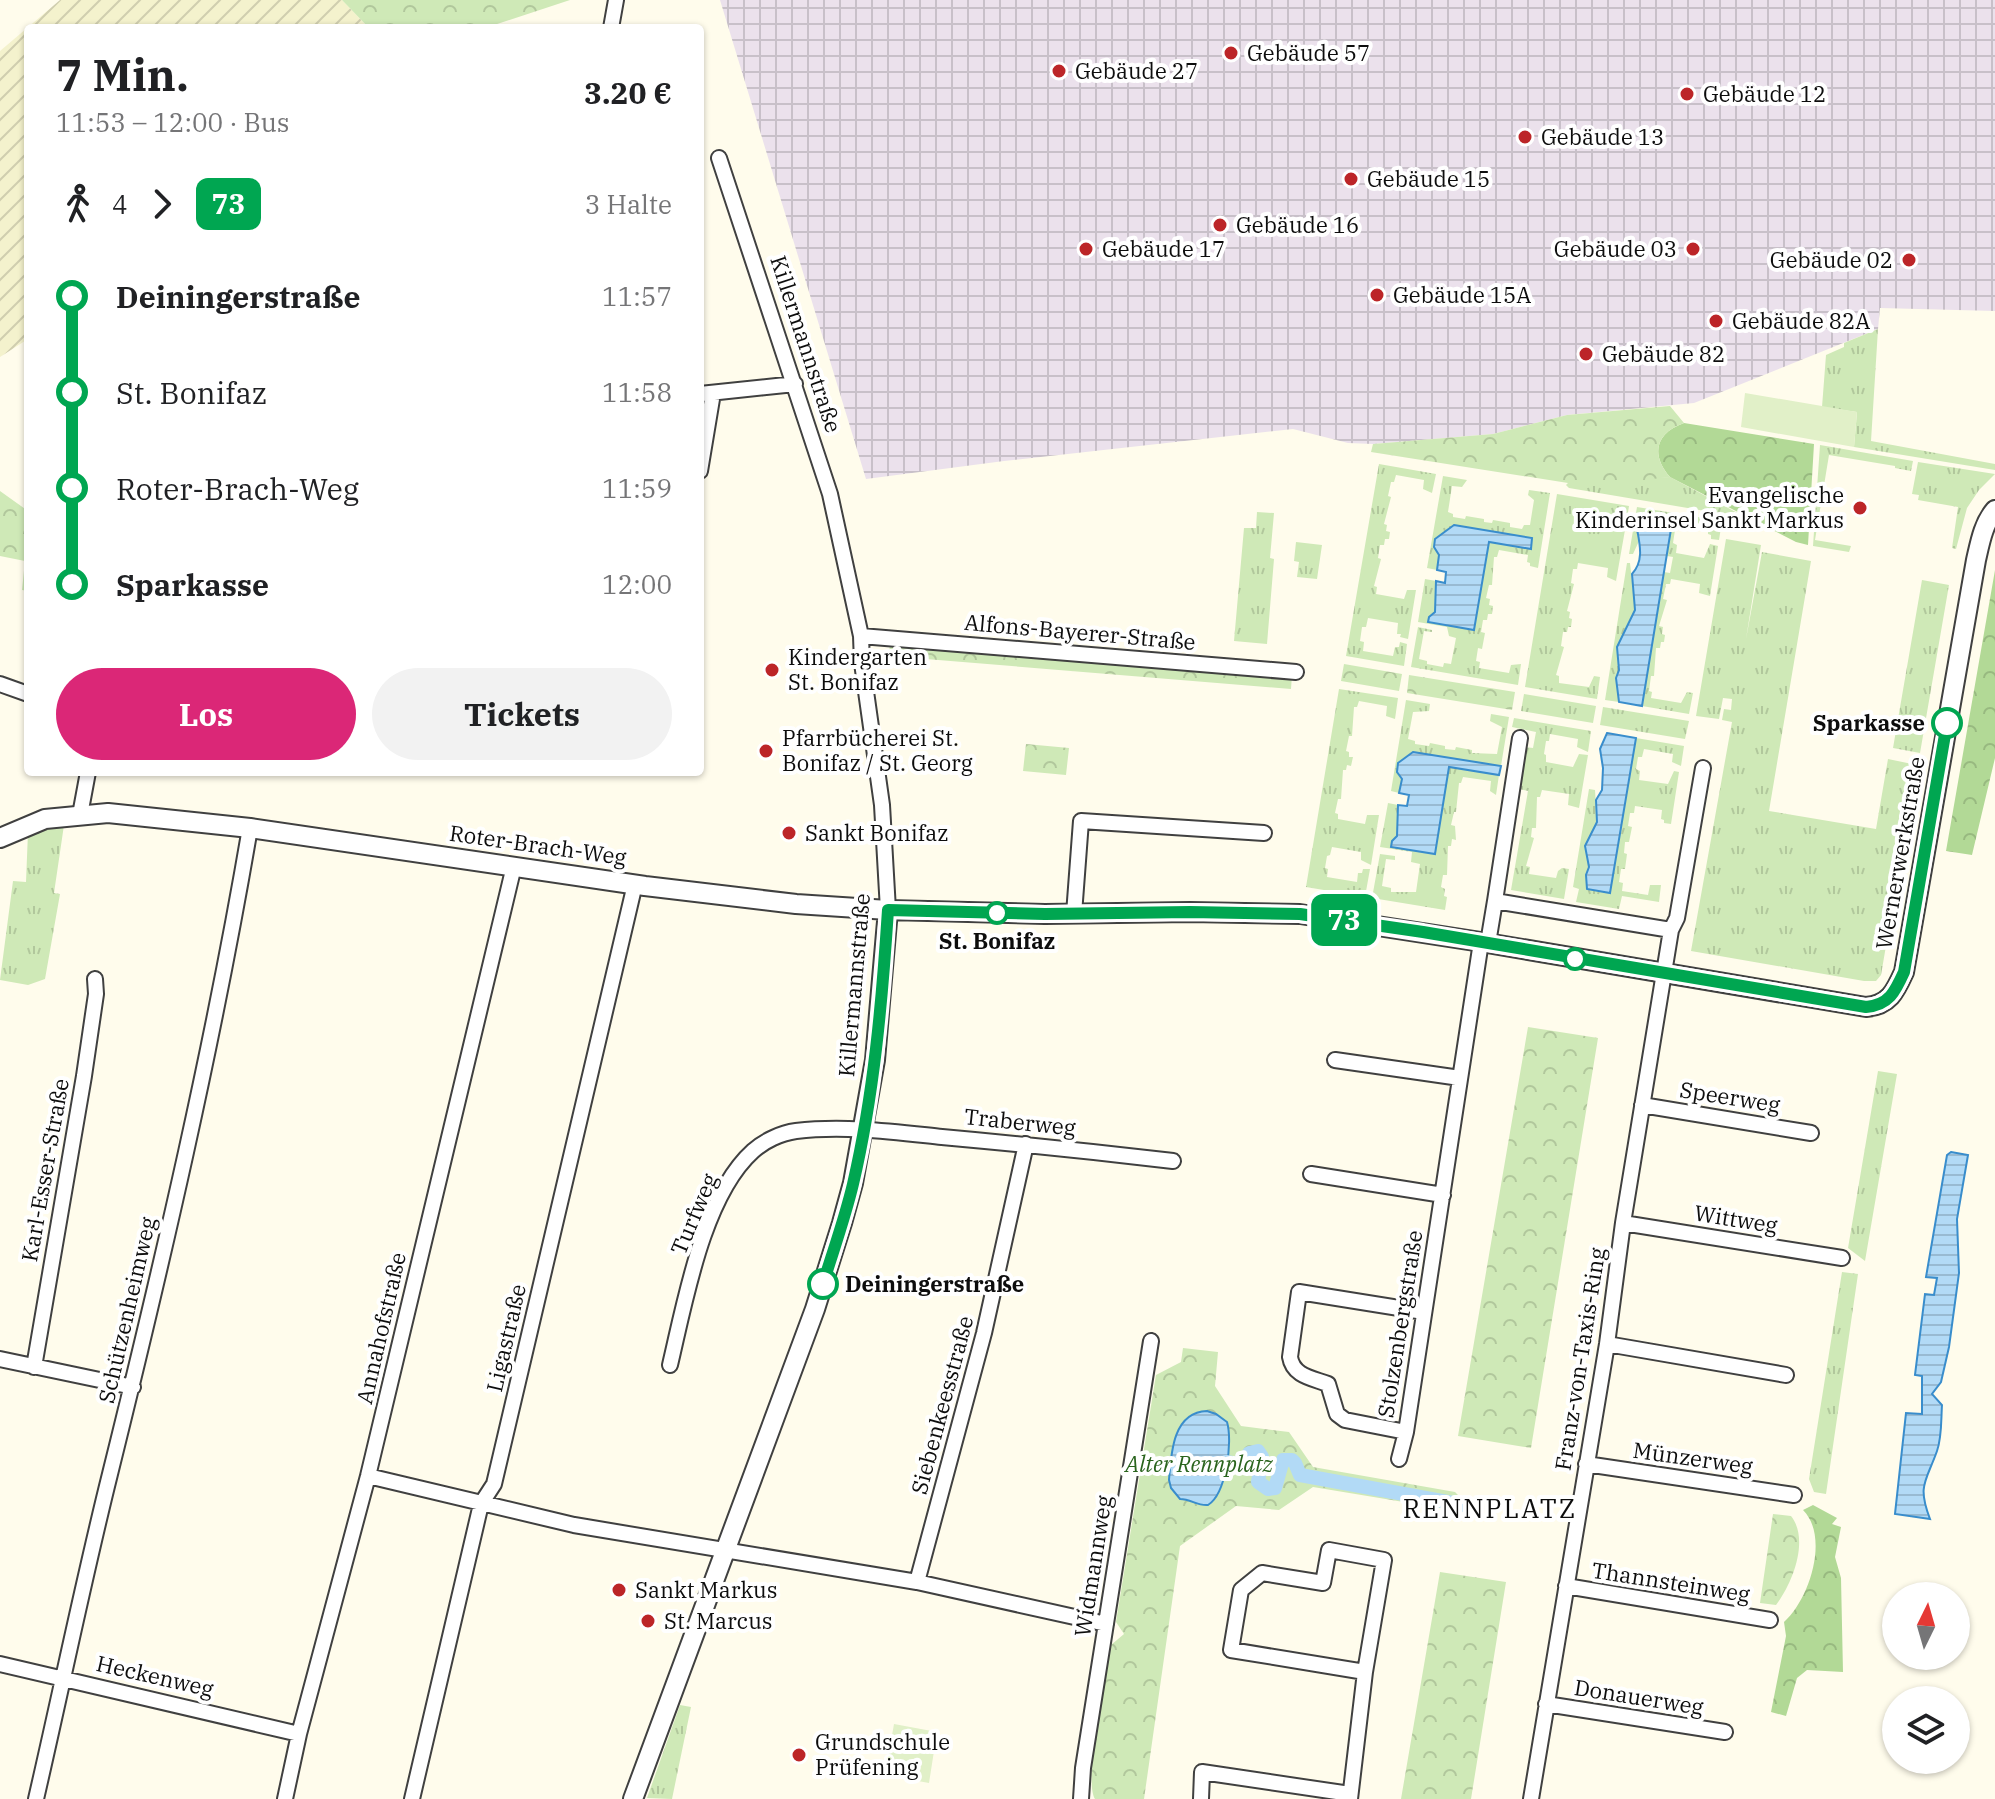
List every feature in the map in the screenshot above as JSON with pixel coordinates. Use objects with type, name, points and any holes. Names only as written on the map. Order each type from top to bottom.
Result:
[{"type":"street","points":[[612,24],[616,0]]},
{"type":"street","name":"Killermannstraße","points":[[633,1799],[815,1309],[853,1183],[877,1046],[888,910],[882,805],[861,636],[830,494],[719,158]]},
{"type":"street","points":[[704,419],[706,393],[795,384]]},
{"type":"street","name":"Wernerwerkstraße","points":[[1904,972],[1974,568],[1983,532],[1995,510]]},
{"type":"street","name":"Alfons-Bayerer-Straße","points":[[861,636],[1296,672]]},
{"type":"street","points":[[0,684],[24,693]]},
{"type":"street","points":[[1484,943],[1495,901],[1520,738]]},
{"type":"street","points":[[1664,973],[1671,930],[1677,918],[1703,768]]},
{"type":"street","points":[[80,815],[87,776]]},
{"type":"street","name":"Roter-Brach-Weg","points":[[0,838],[45,819],[108,813],[144,815],[796,904],[888,910],[1074,914],[1277,913],[1365,923],[1866,1007],[1878,1006],[1889,1000],[1904,972]]},
{"type":"street","points":[[1074,914],[1081,821],[1264,833]]},
{"type":"street","name":"Schützenheimweg","points":[[36,1799],[97,1526],[133,1387],[224,970],[250,828]]},
{"type":"street","name":"Annahofstraße","points":[[285,1799],[299,1734],[368,1476],[514,866]]},
{"type":"street","name":"Ligastraße","points":[[412,1799],[481,1504],[494,1484],[635,884]]},
{"type":"street","points":[[1495,901],[1671,930]]},
{"type":"street","name":"Stolzenbergstraße","points":[[1399,1459],[1406,1432],[1460,1078],[1484,943]]},
{"type":"street","name":"Franz-von-Taxis-Ring","points":[[1531,1799],[1607,1344],[1623,1223],[1664,973]]},
{"type":"street","name":"Karl-Esser-Straße","points":[[34,1367],[84,1076],[96,994],[95,979]]},
{"type":"street","points":[[1335,1060],[1460,1078]]},
{"type":"street","name":"Speerweg","points":[[1642,1105],[1811,1133]]},
{"type":"street","name":"Turfweg","points":[[670,1365],[698,1253],[736,1172],[752,1152],[771,1138],[792,1131],[863,1131]]},
{"type":"street","name":"Traberweg","points":[[863,1131],[1026,1144],[1173,1161]]},
{"type":"street","name":"Siebenkeesstraße","points":[[917,1582],[984,1333],[1026,1144]]},
{"type":"street","points":[[1311,1174],[1443,1195]]},
{"type":"street","name":"Wittweg","points":[[1623,1223],[1842,1258]]},
{"type":"street","points":[[1406,1432],[1345,1420],[1337,1414],[1328,1384],[1297,1373],[1290,1357],[1295,1318],[1299,1292],[1424,1312]]},
{"type":"street","name":"Widmannweg","points":[[1081,1799],[1083,1768],[1151,1341]]},
{"type":"street","points":[[1607,1344],[1786,1375]]},
{"type":"street","points":[[0,1359],[133,1387]]},
{"type":"street","name":"Münzerweg","points":[[1586,1464],[1794,1495]]},
{"type":"street","points":[[368,1476],[574,1525],[917,1582],[1106,1624]]},
{"type":"street","points":[[1201,1799],[1202,1772],[1350,1797],[1365,1672],[1384,1560],[1329,1550],[1323,1583],[1262,1573],[1241,1590],[1231,1650],[1365,1672]]},
{"type":"street","name":"Thannsteinweg","points":[[1566,1586],[1770,1620]]},
{"type":"street","name":"Heckenweg","points":[[0,1664],[299,1734]]},
{"type":"street","name":"Donauerweg","points":[[1546,1704],[1725,1732]]},
{"type":"shaded area","points":[[60,0],[342,0],[365,24],[32,24]]},
{"type":"shaded area","points":[[720,0],[1995,0],[1995,311],[1880,308],[1878,329],[1694,403],[1567,415],[1493,434],[1373,444],[1348,443],[1293,429],[866,479]]},
{"type":"shaded area","points":[[24,31],[24,342],[0,357],[0,51]]},
{"type":"green space","points":[[342,0],[570,0],[497,24],[365,24]]},
{"type":"green space","points":[[1878,329],[1871,441],[1995,464],[1995,470],[1854,447],[1857,412],[1822,407],[1826,355],[1844,347],[1844,343]]},
{"type":"green space","points":[[1745,393],[1857,412],[1854,447],[1741,427]]},
{"type":"green space","points":[[1670,406],[1684,423],[1667,432],[1659,445],[1660,460],[1670,477],[1617,483],[1568,483],[1371,452],[1373,444],[1493,434],[1567,415]]},
{"type":"green space","points":[[1684,423],[1814,444],[1808,545],[1796,542],[1670,477],[1660,460],[1659,445],[1667,432]]},
{"type":"green space","points":[[1820,445],[1913,461],[1911,471],[1829,455],[1815,540],[1851,546],[1849,552],[1813,546]]},
{"type":"green space","points":[[1918,462],[1995,474],[1967,508],[1956,549],[1952,548],[1958,507],[1918,500],[1919,495],[1912,494]]},
{"type":"green space","points":[[1379,464],[1436,474],[1432,493],[1423,489],[1424,480],[1396,475],[1388,496],[1391,497],[1384,524],[1387,525],[1386,531],[1390,532],[1389,539],[1380,545],[1378,558],[1381,559],[1374,586],[1377,587],[1376,594],[1404,599],[1407,590],[1416,590],[1408,639],[1397,634],[1398,623],[1368,618],[1366,627],[1362,627],[1360,641],[1364,642],[1363,651],[1393,656],[1400,642],[1407,644],[1404,666],[1346,656]]},
{"type":"green space","points":[[1443,476],[1467,480],[1462,487],[1452,486],[1448,512],[1453,517],[1465,519],[1466,516],[1492,523],[1493,520],[1522,529],[1524,525],[1530,525],[1534,500],[1528,495],[1529,490],[1550,493],[1538,568],[1530,566],[1528,555],[1499,550],[1497,557],[1494,557],[1492,585],[1489,585],[1486,598],[1493,606],[1492,614],[1483,620],[1481,632],[1485,633],[1476,661],[1480,662],[1479,668],[1509,673],[1511,665],[1521,664],[1518,685],[1411,667],[1418,627],[1432,630],[1424,631],[1419,659],[1427,661],[1427,664],[1443,667],[1444,663],[1451,664],[1456,638],[1449,636],[1447,627],[1418,622],[1425,579],[1436,581],[1435,612],[1428,622],[1489,542],[1531,548],[1532,539],[1454,525],[1439,555],[1437,570],[1427,568]]},
{"type":"green space","points":[[1670,477],[1747,518],[1569,488],[1566,485],[1570,481]]},
{"type":"green space","points":[[0,491],[24,508],[24,561],[0,556]]},
{"type":"green space","points":[[1557,494],[1629,506],[1626,525],[1618,525],[1618,529],[1625,530],[1616,581],[1607,577],[1608,568],[1578,563],[1577,569],[1573,569],[1571,583],[1574,584],[1567,611],[1572,619],[1571,627],[1563,632],[1561,646],[1564,647],[1556,675],[1559,676],[1559,683],[1589,687],[1594,676],[1600,677],[1597,699],[1525,687]]},
{"type":"green space","points":[[1637,507],[1722,521],[1719,540],[1711,539],[1708,525],[1681,520],[1679,530],[1675,530],[1673,543],[1677,545],[1676,553],[1704,558],[1710,544],[1718,546],[1710,596],[1699,593],[1700,584],[1671,579],[1670,584],[1666,584],[1663,599],[1667,600],[1659,626],[1663,627],[1664,642],[1656,648],[1654,676],[1651,676],[1649,691],[1652,692],[1651,698],[1681,703],[1687,692],[1693,693],[1689,714],[1642,706],[1664,572],[1670,573],[1673,557],[1667,556],[1672,523],[1637,529],[1639,541],[1633,554],[1629,554]]},
{"type":"green space","points":[[1257,512],[1274,513],[1270,558],[1274,559],[1267,644],[1234,641],[1244,528],[1256,528]]},
{"type":"green space","points":[[1726,539],[1761,545],[1746,639],[1762,552],[1811,561],[1769,811],[1876,829],[1888,759],[1917,765],[1881,975],[1876,981],[1691,951],[1732,722],[1722,720],[1724,709],[1731,710],[1732,699],[1723,698],[1719,719],[1696,716]]},
{"type":"green space","points":[[1296,542],[1322,545],[1317,579],[1297,577],[1299,562],[1294,561]]},
{"type":"green space","points":[[1627,563],[1630,563],[1635,609],[1617,647],[1619,702],[1605,700]]},
{"type":"green space","points":[[1995,570],[1995,758],[1972,855],[1946,851]]},
{"type":"green space","points":[[1922,580],[1949,585],[1920,753],[1893,748]]},
{"type":"green space","points":[[890,641],[1292,675],[1291,689],[889,656]]},
{"type":"green space","points":[[1344,664],[1402,674],[1399,691],[1341,681]]},
{"type":"green space","points":[[1409,675],[1515,692],[1512,710],[1407,693]]},
{"type":"green space","points":[[1339,689],[1398,698],[1395,719],[1386,716],[1387,706],[1359,701],[1354,707],[1352,736],[1349,736],[1346,751],[1349,757],[1353,757],[1351,766],[1347,765],[1343,770],[1341,799],[1338,799],[1335,813],[1338,819],[1365,824],[1367,815],[1379,815],[1371,865],[1361,860],[1361,852],[1332,847],[1325,868],[1328,869],[1327,877],[1357,882],[1358,873],[1370,869],[1365,897],[1306,887]]},
{"type":"green space","points":[[1524,694],[1596,706],[1593,723],[1521,711]]},
{"type":"green space","points":[[1406,700],[1430,704],[1429,711],[1413,712],[1408,739],[1415,741],[1415,744],[1429,746],[1430,743],[1445,746],[1445,749],[1455,750],[1456,747],[1472,750],[1472,753],[1497,754],[1502,727],[1490,721],[1491,714],[1509,717],[1501,766],[1413,752],[1399,793],[1391,791]]},
{"type":"green space","points":[[1603,707],[1689,721],[1685,739],[1600,725]]},
{"type":"green space","points":[[1514,718],[1591,731],[1588,752],[1577,747],[1578,739],[1550,734],[1544,754],[1546,762],[1573,767],[1579,754],[1588,755],[1579,808],[1568,805],[1569,794],[1542,790],[1540,797],[1537,797],[1536,828],[1532,828],[1531,837],[1534,838],[1526,866],[1530,867],[1529,874],[1556,878],[1562,868],[1569,869],[1564,899],[1511,890],[1528,791],[1519,789],[1525,747],[1533,748],[1536,732],[1512,727]]},
{"type":"green space","points":[[1636,738],[1684,746],[1681,766],[1672,762],[1673,754],[1644,749],[1642,757],[1638,757],[1636,769],[1640,771],[1639,780],[1668,784],[1674,771],[1679,772],[1671,824],[1661,819],[1662,810],[1635,806],[1634,813],[1630,813],[1628,826],[1632,827],[1629,842],[1625,842],[1625,869],[1621,869],[1619,882],[1623,883],[1622,891],[1648,895],[1650,885],[1661,885],[1659,902],[1622,896],[1619,909],[1576,902],[1579,889],[1573,887],[1589,789],[1595,790],[1597,822],[1585,846],[1589,867],[1586,875],[1610,893]]},
{"type":"green space","points":[[1026,744],[1069,748],[1066,775],[1023,771]]},
{"type":"green space","points":[[1449,767],[1499,775],[1496,795],[1490,791],[1491,781],[1463,777],[1459,783],[1456,812],[1451,825],[1455,826],[1456,840],[1452,839],[1451,846],[1448,846],[1447,875],[1443,875],[1441,887],[1445,889],[1444,896],[1447,897],[1445,910],[1372,898],[1380,854],[1395,856],[1395,860],[1386,859],[1382,886],[1391,888],[1391,892],[1416,892],[1420,864],[1411,862],[1412,852],[1380,847],[1388,803],[1398,805],[1397,836],[1391,847]]},
{"type":"green space","points":[[64,825],[54,893],[60,894],[45,979],[28,985],[0,980],[13,881],[26,882],[28,832]]},
{"type":"green space","points":[[1528,1027],[1598,1038],[1531,1448],[1458,1436]]},
{"type":"green space","points":[[1878,1071],[1897,1074],[1865,1261],[1848,1248]]},
{"type":"green space","points":[[1842,1272],[1858,1274],[1826,1494],[1814,1492],[1809,1479]]},
{"type":"green space","name":"Alter Rennplatz","points":[[1183,1348],[1218,1352],[1215,1386],[1241,1426],[1289,1432],[1313,1467],[1455,1492],[1461,1498],[1459,1508],[1452,1510],[1313,1487],[1279,1510],[1236,1506],[1180,1546],[1144,1799],[1095,1799],[1092,1771],[1097,1725],[1111,1645],[1124,1634],[1116,1622],[1156,1375],[1181,1362]]},
{"type":"green space","points":[[1813,1505],[1837,1518],[1832,1524],[1841,1527],[1835,1557],[1841,1578],[1843,1672],[1807,1670],[1797,1678],[1786,1716],[1771,1712],[1786,1636],[1784,1622],[1801,1599],[1813,1568],[1815,1536],[1803,1510]]},
{"type":"green space","points":[[1773,1514],[1791,1516],[1799,1537],[1793,1574],[1776,1605],[1760,1603]]},
{"type":"green space","points":[[1440,1572],[1506,1582],[1471,1799],[1401,1799]]},
{"type":"green space","points":[[680,1705],[691,1707],[672,1799],[647,1798]]},
{"type":"green space","points":[[894,1724],[937,1732],[929,1783],[885,1775]]},
{"type":"water","points":[[1645,519],[1672,523],[1642,706],[1619,702],[1616,678],[1619,670],[1617,647],[1635,610],[1632,574],[1640,558],[1637,529]]},
{"type":"water","points":[[1454,525],[1532,538],[1531,549],[1489,542],[1474,630],[1428,622],[1435,612],[1436,581],[1445,583],[1446,572],[1437,570],[1439,555],[1434,547],[1435,539]]},
{"type":"water","points":[[1607,733],[1636,738],[1610,893],[1587,889],[1589,867],[1585,846],[1597,822],[1596,800],[1602,790],[1603,768],[1600,749]]},
{"type":"water","points":[[1413,752],[1501,766],[1499,775],[1449,767],[1435,854],[1391,847],[1397,836],[1398,805],[1407,806],[1409,795],[1399,793],[1402,779],[1397,772],[1398,763]]},
{"type":"water","points":[[1951,1152],[1968,1155],[1957,1219],[1959,1273],[1949,1347],[1941,1382],[1932,1394],[1942,1405],[1939,1446],[1924,1491],[1930,1519],[1895,1514],[1906,1413],[1922,1414],[1922,1376],[1915,1375],[1925,1294],[1934,1295],[1937,1278],[1926,1277],[1947,1155]]},
{"type":"water","points":[[1207,1411],[1227,1422],[1229,1442],[1224,1479],[1214,1499],[1204,1505],[1180,1499],[1169,1480],[1173,1447],[1181,1426],[1187,1418]]},
{"type":"waterway","points":[[1226,1462],[1244,1465],[1249,1453],[1258,1451],[1262,1457],[1258,1482],[1268,1489],[1275,1488],[1283,1460],[1292,1460],[1300,1475],[1475,1507]]},
{"type":"bus line","name":"73","points":[[823,1284],[853,1183],[863,1131],[875,1060],[888,910],[1045,914],[1300,914],[1866,1007],[1878,1006],[1889,1000],[1904,972],[1947,723]]},
{"type":"place","name":"Gebäude 57","points":[[1231,53]]},
{"type":"place","name":"Gebäude 27","points":[[1059,71]]},
{"type":"place","name":"Gebäude 12","points":[[1687,94]]},
{"type":"place","name":"Gebäude 13","points":[[1525,137]]},
{"type":"place","name":"Gebäude 15","points":[[1351,179]]},
{"type":"place","name":"Gebäude 16","points":[[1220,225]]},
{"type":"place","name":"Gebäude 17","points":[[1086,249]]},
{"type":"place","name":"Gebäude 03","points":[[1693,249]]},
{"type":"place","name":"Gebäude 02","points":[[1909,260]]},
{"type":"place","name":"Gebäude 15A","points":[[1377,295]]},
{"type":"place","name":"Gebäude 82A","points":[[1716,321]]},
{"type":"place","name":"Gebäude 82","points":[[1586,354]]},
{"type":"place","name":"Evangelische Kinderinsel Sankt Markus","points":[[1860,508]]},
{"type":"place","name":"Kindergarten St. Bonifaz","points":[[772,670]]},
{"type":"place","name":"Sparkasse","points":[[1947,723]]},
{"type":"place","name":"Pfarrbücherei St. Bonifaz / St. Georg","points":[[766,751]]},
{"type":"place","name":"Sankt Bonifaz","points":[[789,833]]},
{"type":"place","name":"St. Bonifaz","points":[[997,913]]},
{"type":"place","name":"Deiningerstraße","points":[[823,1284]]},
{"type":"place","name":"Sankt Markus","points":[[619,1590]]},
{"type":"place","name":"St. Marcus","points":[[648,1621]]},
{"type":"place","name":"Grundschule Prüfening","points":[[799,1755]]},
{"type":"district","name":"RENNPLATZ","points":[[1490,1509]]}]
